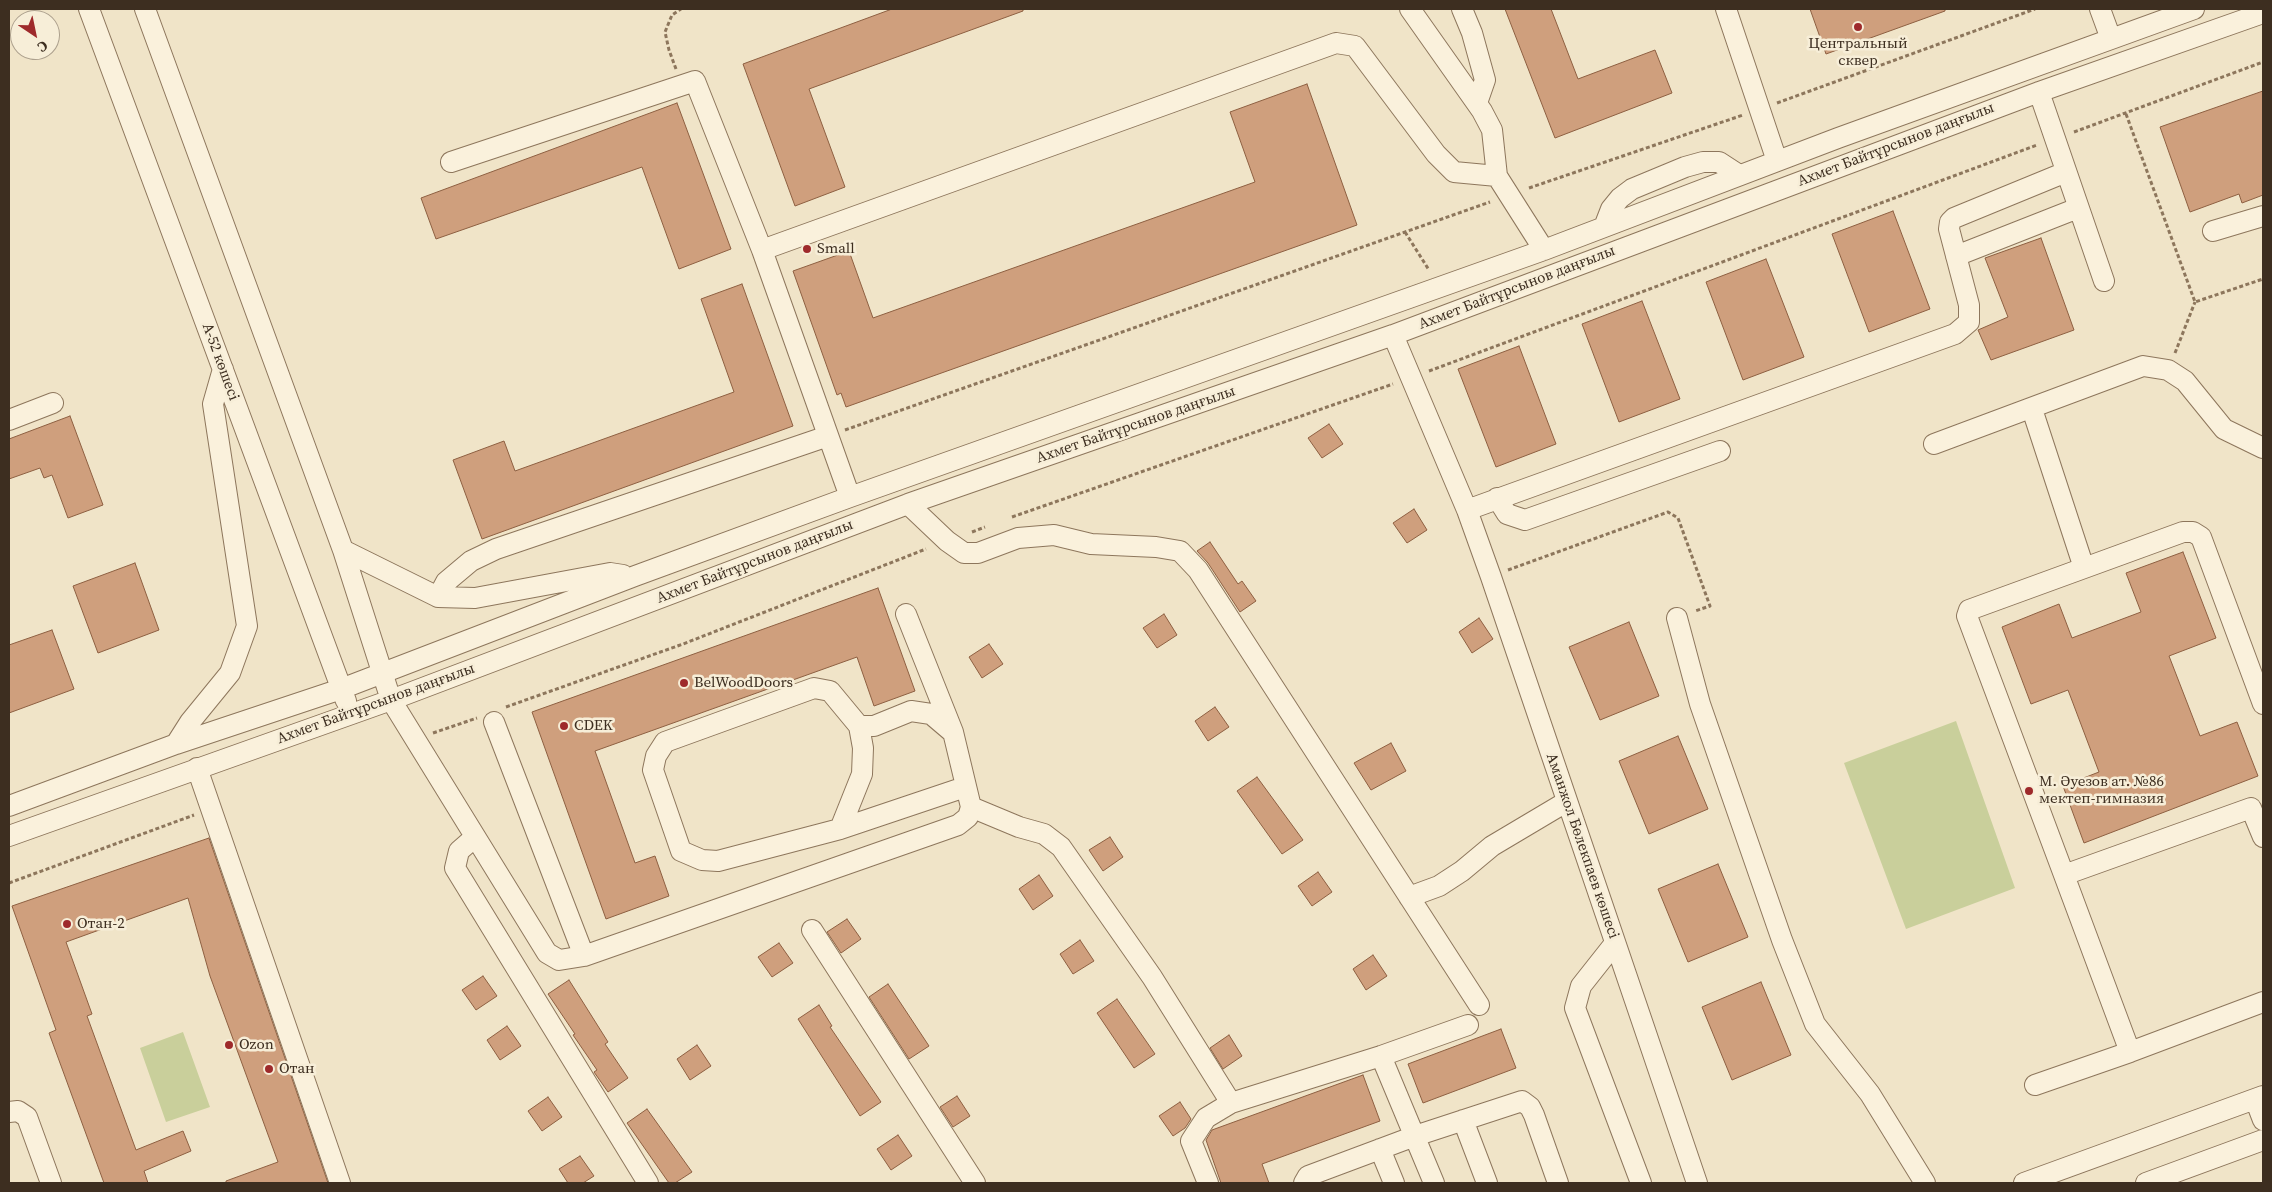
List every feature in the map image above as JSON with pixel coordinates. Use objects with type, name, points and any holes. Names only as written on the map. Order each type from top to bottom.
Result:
[{"type":"street","name":"А-52 көшесі","points":[[89,9],[351,714]]},
{"type":"street","points":[[145,9],[343,550],[391,700],[417,739],[547,953],[560,960],[584,956],[958,825],[968,817],[971,807],[953,732],[906,614]]},
{"type":"street","points":[[1410,9],[1477,103],[1492,130],[1498,176],[1544,250]]},
{"type":"street","points":[[1462,9],[1486,80],[1477,103]]},
{"type":"street","points":[[1726,9],[1777,162]]},
{"type":"street","points":[[2100,9],[2111,39]]},
{"type":"street","name":"Ахмет Байтұрсынов даңғылы","points":[[9,806],[176,744],[383,674],[635,576],[850,496],[1544,250],[1838,138],[2194,9]]},
{"type":"street","name":"Ахмет Байтұрсынов даңғылы","points":[[9,836],[391,700],[908,504],[1393,335],[2039,92],[2263,13]]},
{"type":"street","points":[[762,250],[1336,43],[1355,46],[1436,154],[1454,172],[1498,176]]},
{"type":"street","points":[[451,162],[695,81],[762,250],[850,496]]},
{"type":"street","points":[[2039,92],[2104,281]]},
{"type":"street","points":[[1838,138],[1847,164]]},
{"type":"street","points":[[1604,227],[1616,204],[1632,189],[1685,167],[1703,162],[1719,162],[1739,176]]},
{"type":"street","points":[[1466,510],[1955,334],[1969,322],[1969,305],[1949,229],[1950,222],[1954,218],[2066,172]]},
{"type":"street","points":[[1956,256],[2078,208]]},
{"type":"street","points":[[2213,231],[2263,216]]},
{"type":"street","name":"Аманжол Бөлекпаев көшесі","points":[[1393,335],[1466,510],[1491,577],[1697,1183]]},
{"type":"street","points":[[1934,444],[2143,366],[2168,370],[2185,381],[2224,428],[2263,448]]},
{"type":"street","points":[[176,744],[190,722],[230,673],[247,626],[213,404],[222,369]]},
{"type":"street","points":[[9,420],[53,403]]},
{"type":"street","points":[[2032,409],[2084,568]]},
{"type":"street","points":[[438,597],[446,582],[471,561],[496,549],[828,436]]},
{"type":"street","points":[[1497,498],[1507,514],[1525,520],[1720,451]]},
{"type":"street","points":[[908,504],[964,553],[978,553],[1018,538],[1054,535],[1091,544],[1156,547],[1180,551],[1198,570],[1479,1005]]},
{"type":"street","points":[[2130,1052],[1967,616],[1969,610],[2183,532],[2193,532],[2201,537],[2263,704]]},
{"type":"street","points":[[343,550],[438,597],[475,598],[610,573],[635,576]]},
{"type":"street","points":[[1676,618],[1700,704],[1782,940],[1815,1024],[1870,1094],[1925,1183]]},
{"type":"street","points":[[840,829],[862,774],[863,748],[859,726],[830,691],[814,688],[665,742],[656,756],[652,770],[681,851],[702,860],[718,861],[840,829],[965,787]]},
{"type":"street","points":[[859,726],[874,726],[911,711],[931,714],[953,732]]},
{"type":"street","points":[[492,716],[584,956]]},
{"type":"street","points":[[197,768],[340,1183]]},
{"type":"street","points":[[1409,897],[1439,886],[1462,871],[1492,846],[1566,802]]},
{"type":"street","points":[[2064,876],[2257,805],[2263,837]]},
{"type":"street","points":[[971,807],[1019,827],[1044,834],[1061,847],[1152,977],[1231,1103]]},
{"type":"street","points":[[475,837],[459,851],[455,868],[648,1183]]},
{"type":"street","points":[[812,930],[975,1183]]},
{"type":"street","points":[[1615,944],[1581,986],[1575,1008],[1641,1183]]},
{"type":"street","points":[[2035,1085],[2263,1002]]},
{"type":"street","points":[[1208,1183],[1191,1141],[1206,1118],[1231,1103],[1381,1056],[1468,1025]]},
{"type":"street","points":[[1381,1056],[1434,1183]]},
{"type":"street","points":[[2024,1183],[2259,1098],[2263,1120]]},
{"type":"street","points":[[1304,1183],[1308,1176],[1415,1136],[1522,1101],[1530,1107],[1534,1115],[1558,1183]]},
{"type":"street","points":[[9,1112],[18,1111],[26,1117],[51,1183]]},
{"type":"street","points":[[1463,1120],[1487,1183]]},
{"type":"street","points":[[2146,1183],[2263,1140]]},
{"type":"street","points":[[1380,1149],[1394,1183]]},
{"type":"path","points":[[681,9],[672,15],[666,32],[668,50],[682,86]]},
{"type":"path","points":[[828,436],[1759,109],[2035,9]]},
{"type":"path","points":[[1012,518],[1410,378],[2263,62]]},
{"type":"path","points":[[2126,114],[2195,302],[2168,370]]},
{"type":"path","points":[[1405,232],[1440,287]]},
{"type":"path","points":[[2195,302],[2263,279]]},
{"type":"path","points":[[1491,577],[1668,512],[1678,518],[1682,526],[1710,606],[1676,618]]},
{"type":"path","points":[[417,739],[492,716],[684,644],[947,540],[993,524]]},
{"type":"path","points":[[9,883],[211,809]]},
{"type":"green space","points":[[1956,721],[2015,888],[1906,929],[1844,763]]},
{"type":"green space","points":[[183,1032],[210,1107],[166,1122],[140,1048]]},
{"type":"building","points":[[892,9],[1023,9],[1023,11],[809,89],[845,187],[795,206],[743,64]]},
{"type":"building","points":[[1505,9],[1551,9],[1578,79],[1655,50],[1672,93],[1555,138]]},
{"type":"building","name":"Центральный сквер","points":[[1810,9],[1945,9],[1945,11],[1826,54]]},
{"type":"building","points":[[1307,84],[1357,225],[846,407],[841,393],[837,395],[793,271],[849,251],[873,318],[1255,182],[1230,112]]},
{"type":"building","points":[[2263,91],[2263,195],[2242,203],[2239,194],[2190,212],[2160,127]]},
{"type":"building","points":[[677,103],[731,249],[679,269],[642,167],[436,239],[421,198]]},
{"type":"building","points":[[1893,211],[1930,309],[1869,332],[1832,234]]},
{"type":"building","points":[[2041,238],[2074,330],[1991,360],[1978,330],[2008,317],[1985,258]]},
{"type":"building","points":[[1766,259],[1804,357],[1743,380],[1706,282]]},
{"type":"building","points":[[742,284],[793,426],[482,539],[453,460],[504,441],[515,471],[734,392],[701,299]]},
{"type":"building","points":[[1642,301],[1680,399],[1619,422],[1582,324]]},
{"type":"building","points":[[1519,346],[1556,444],[1496,467],[1458,369]]},
{"type":"building","points":[[70,416],[103,505],[68,518],[52,475],[44,478],[40,468],[9,479],[9,439]]},
{"type":"building","points":[[1329,424],[1343,444],[1322,458],[1308,438]]},
{"type":"building","points":[[1414,509],[1427,530],[1407,543],[1393,523]]},
{"type":"building","points":[[1210,542],[1238,584],[1242,581],[1256,601],[1240,612],[1208,563],[1197,551]]},
{"type":"building","points":[[2183,552],[2216,638],[2169,656],[2200,736],[2237,722],[2258,776],[2084,843],[2063,786],[2099,772],[2068,690],[2031,704],[2002,627],[2059,604],[2072,638],[2141,612],[2126,573]]},
{"type":"building","points":[[135,563],[159,630],[98,653],[73,586]]},
{"type":"building","points":[[878,588],[915,691],[874,706],[857,657],[595,751],[635,863],[655,856],[669,896],[606,919],[532,712]]},
{"type":"building","points":[[1164,614],[1177,635],[1157,648],[1143,628]]},
{"type":"building","points":[[1479,618],[1493,639],[1472,653],[1459,632]]},
{"type":"building","points":[[1629,622],[1659,696],[1600,720],[1569,647]]},
{"type":"building","points":[[52,630],[74,689],[9,713],[9,645]]},
{"type":"building","points":[[989,644],[1003,664],[982,678],[969,657]]},
{"type":"building","points":[[1215,707],[1229,727],[1208,741],[1195,721]]},
{"type":"building","points":[[1678,736],[1708,809],[1649,834],[1619,761]]},
{"type":"building","points":[[1391,743],[1406,771],[1371,790],[1354,763]]},
{"type":"building","points":[[1257,777],[1303,840],[1282,854],[1237,791]]},
{"type":"building","points":[[1110,837],[1123,857],[1103,871],[1089,850]]},
{"type":"building","points":[[209,838],[328,1183],[226,1183],[226,1181],[278,1162],[210,976],[188,898],[66,942],[92,1014],[87,1016],[136,1150],[183,1131],[191,1151],[144,1171],[148,1183],[104,1183],[49,1033],[56,1030],[12,906]]},
{"type":"building","points":[[1718,864],[1748,937],[1688,962],[1658,889]]},
{"type":"building","points":[[1318,872],[1332,892],[1312,906],[1298,886]]},
{"type":"building","points":[[1039,875],[1053,896],[1033,910],[1019,889]]},
{"type":"building","points":[[847,919],[861,939],[841,953],[827,932]]},
{"type":"building","points":[[1080,940],[1094,961],[1073,974],[1060,954]]},
{"type":"building","points":[[779,943],[793,963],[772,977],[758,957]]},
{"type":"building","points":[[1373,955],[1387,976],[1366,990],[1353,969]]},
{"type":"building","points":[[483,976],[497,996],[476,1010],[462,990]]},
{"type":"building","points":[[569,980],[608,1042],[605,1044],[628,1078],[608,1092],[594,1072],[597,1070],[573,1035],[575,1034],[548,994]]},
{"type":"building","points":[[1761,982],[1791,1055],[1732,1080],[1702,1007]]},
{"type":"building","points":[[888,984],[929,1046],[909,1059],[869,997]]},
{"type":"building","points":[[1117,999],[1155,1054],[1134,1068],[1097,1013]]},
{"type":"building","points":[[819,1005],[832,1026],[830,1027],[881,1102],[860,1116],[798,1019]]},
{"type":"building","points":[[507,1026],[521,1046],[500,1060],[487,1040]]},
{"type":"building","points":[[1501,1029],[1516,1068],[1423,1103],[1408,1064]]},
{"type":"building","points":[[1229,1035],[1242,1056],[1223,1069],[1210,1048]]},
{"type":"building","points":[[697,1045],[711,1066],[690,1080],[677,1059]]},
{"type":"building","points":[[1363,1075],[1380,1121],[1262,1164],[1269,1183],[1221,1183],[1206,1140],[1212,1130]]},
{"type":"building","points":[[957,1096],[970,1116],[953,1127],[940,1107]]},
{"type":"building","points":[[548,1097],[562,1117],[542,1131],[528,1111]]},
{"type":"building","points":[[1180,1102],[1191,1119],[1185,1128],[1173,1136],[1159,1116]]},
{"type":"building","points":[[647,1109],[692,1172],[675,1183],[669,1183],[627,1123]]},
{"type":"building","points":[[898,1135],[912,1156],[891,1170],[877,1149]]},
{"type":"building","points":[[580,1156],[594,1176],[583,1183],[568,1183],[559,1169]]},
{"type":"place","name":"Центральный сквер","points":[[1858,27]]},
{"type":"place","name":"Small","points":[[807,249]]},
{"type":"place","name":"BelWoodDoors","points":[[684,683]]},
{"type":"place","name":"CDEK","points":[[564,726]]},
{"type":"place","name":"М. Әуезов ат. №86 мектеп-гимназия","points":[[2029,791]]},
{"type":"place","name":"Отан-2","points":[[67,924]]},
{"type":"place","name":"Ozon","points":[[229,1045]]},
{"type":"place","name":"Отан","points":[[269,1069]]}]
